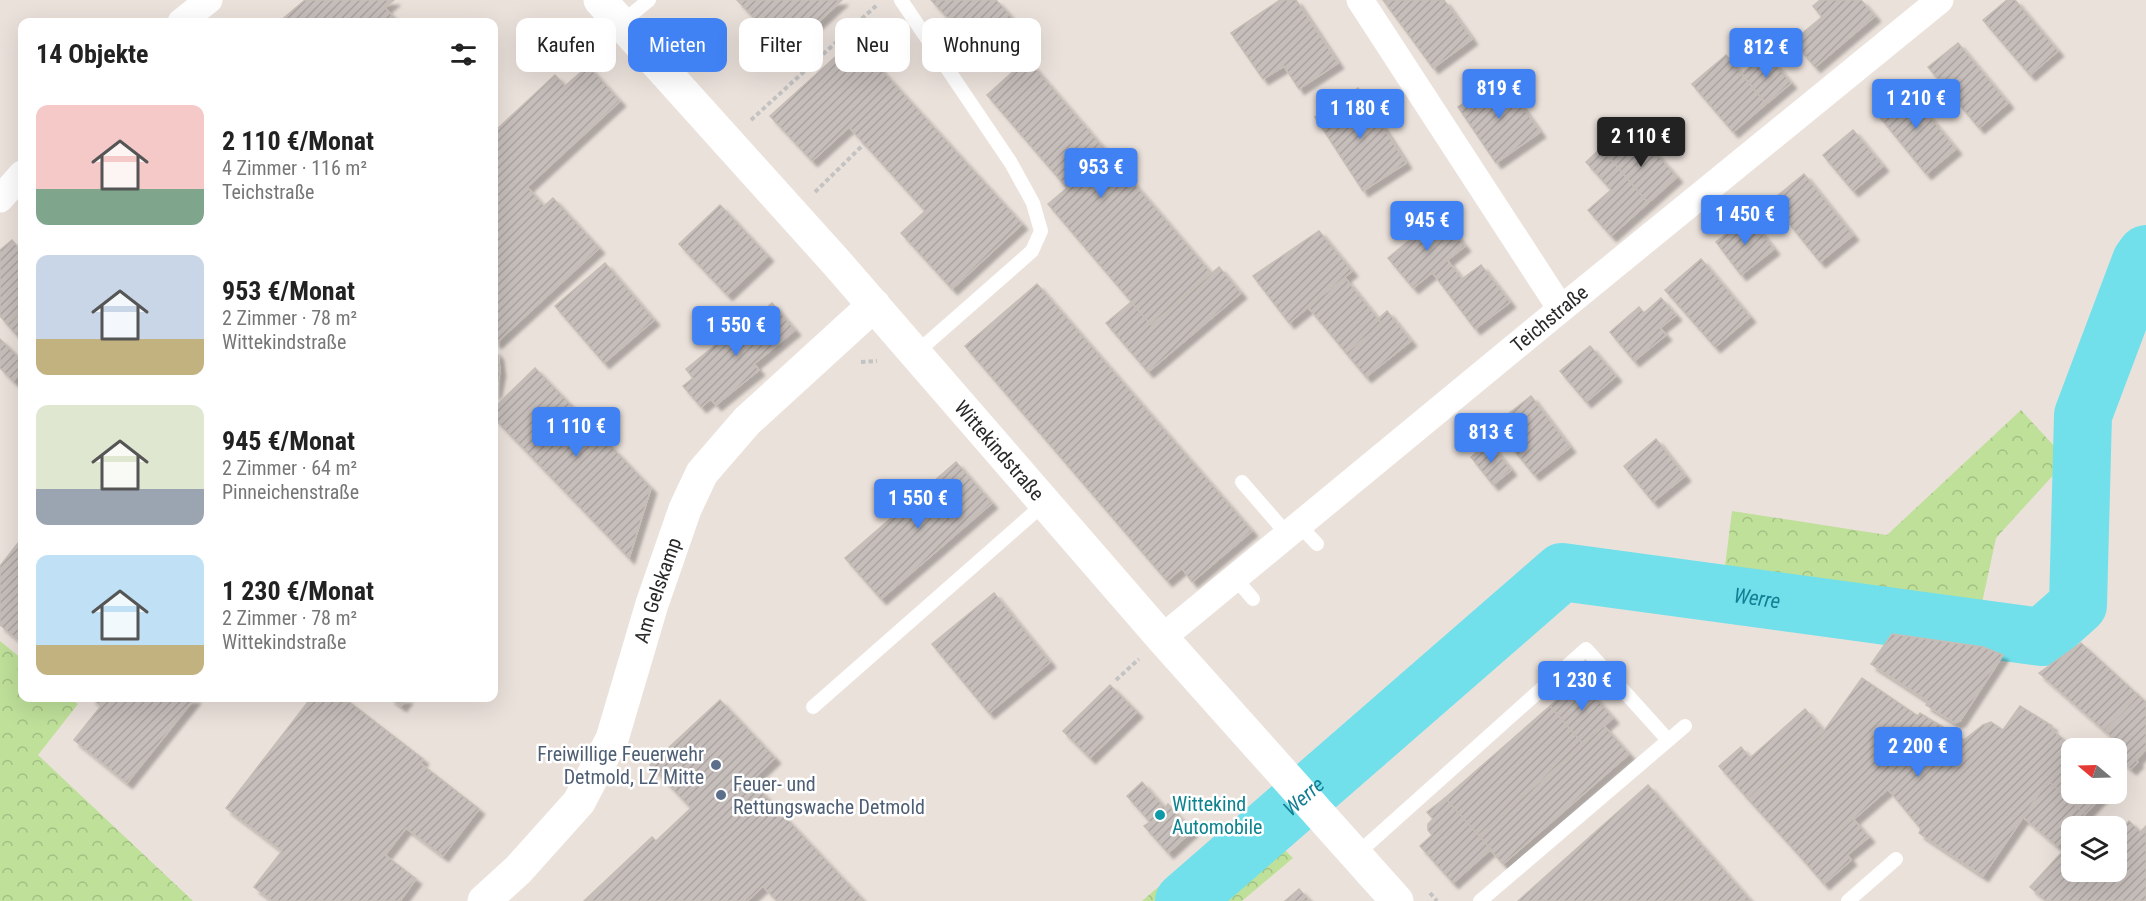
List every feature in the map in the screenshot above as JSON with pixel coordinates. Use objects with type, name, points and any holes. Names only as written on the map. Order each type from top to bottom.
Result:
[{"type":"street","points":[[186,18],[209,0]]},
{"type":"street","points":[[1360,0],[1560,309]]},
{"type":"street","name":"Teichstraße","points":[[1162,638],[1235,578],[1302,535],[1560,309],[1940,0]]},
{"type":"street","name":"Wittekindstraße","points":[[610,12],[874,305],[1162,638],[1397,901]]},
{"type":"street","points":[[0,198],[18,178]]},
{"type":"street","name":"Am Gelskamp","points":[[484,901],[518,870],[579,802],[612,739],[652,604],[685,509],[702,473],[747,421],[874,305]]},
{"type":"lane","points":[[610,12],[649,0]]},
{"type":"lane","points":[[901,0],[1011,163],[1033,203],[1041,231],[1032,251],[916,353]]},
{"type":"lane","points":[[1242,482],[1302,535]]},
{"type":"lane","points":[[813,707],[1045,503]]},
{"type":"lane","points":[[1235,578],[1253,599]]},
{"type":"lane","points":[[1357,854],[1586,649],[1668,740]]},
{"type":"lane","points":[[1480,901],[1685,726]]},
{"type":"lane","points":[[1848,901],[1896,859]]},
{"type":"path","points":[[750,120],[882,0]]},
{"type":"path","points":[[815,193],[864,144]]},
{"type":"path","points":[[1116,680],[1137,660]]},
{"type":"green space","points":[[2021,410],[2067,460],[1996,538],[1982,603],[1934,595],[1881,596],[1799,575],[1724,574],[1732,511],[1887,535]]},
{"type":"green space","points":[[0,641],[18,656],[18,702],[75,702],[78,704],[38,755],[193,901],[0,901]]},
{"type":"green space","points":[[1251,817],[1293,858],[1242,901],[1142,901],[1156,889]]},
{"type":"building","points":[[305,0],[394,0],[385,8],[394,18],[284,18]]},
{"type":"building","points":[[737,0],[842,0],[823,18],[754,18]]},
{"type":"building","points":[[931,0],[996,0],[1012,18],[948,18]]},
{"type":"building","points":[[1280,0],[1296,0],[1338,63],[1299,89],[1284,66],[1263,79],[1231,33]]},
{"type":"building","points":[[1383,0],[1444,0],[1472,39],[1433,68]]},
{"type":"building","points":[[1820,0],[1861,0],[1875,16],[1815,67],[1793,41],[1822,17],[1813,6]]},
{"type":"building","points":[[2007,0],[2015,0],[2058,51],[2030,75],[1983,20]]},
{"type":"building","points":[[1958,43],[2008,103],[1979,128],[1928,67]]},
{"type":"building","points":[[1766,53],[1791,83],[1766,104],[1742,74]]},
{"type":"building","points":[[1726,55],[1766,104],[1733,132],[1692,84]]},
{"type":"building","points":[[835,57],[835,72],[883,72],[1022,224],[952,289],[901,233],[925,211],[849,127],[812,161],[770,116],[819,72],[823,72],[823,68]]},
{"type":"building","points":[[581,72],[593,72],[620,101],[527,187],[544,206],[553,198],[599,248],[498,341],[498,128],[555,75],[565,86]]},
{"type":"building","points":[[1013,72],[1038,72],[1211,273],[1151,325],[1048,204],[1067,188],[987,95]]},
{"type":"building","points":[[1501,77],[1540,132],[1496,163],[1458,107]]},
{"type":"building","points":[[1905,87],[1956,149],[1926,174],[1875,111]]},
{"type":"building","points":[[1358,88],[1406,163],[1363,191],[1315,117]]},
{"type":"building","points":[[1853,130],[1883,166],[1853,191],[1823,155]]},
{"type":"building","points":[[1616,136],[1632,154],[1646,142],[1677,177],[1648,203],[1601,148]]},
{"type":"building","points":[[1601,148],[1648,203],[1611,236],[1588,210],[1611,190],[1586,162]]},
{"type":"building","points":[[1804,174],[1853,235],[1820,262],[1771,201]]},
{"type":"building","points":[[720,205],[768,256],[727,295],[679,244]]},
{"type":"building","points":[[1440,215],[1465,246],[1413,288],[1388,258]]},
{"type":"building","points":[[1749,217],[1774,249],[1741,275],[1716,242]]},
{"type":"building","points":[[1319,231],[1352,271],[1289,323],[1253,276]]},
{"type":"building","points":[[12,240],[18,247],[18,314],[7,324],[0,316],[0,250]]},
{"type":"building","points":[[1701,259],[1750,317],[1715,347],[1665,290]]},
{"type":"building","points":[[1447,260],[1462,279],[1481,265],[1510,302],[1475,329],[1432,272]]},
{"type":"building","points":[[605,263],[654,320],[604,363],[555,306]]},
{"type":"building","points":[[1219,267],[1241,293],[1148,372],[1106,323],[1131,302],[1151,325]]},
{"type":"building","points":[[1345,278],[1382,324],[1346,353],[1308,307]]},
{"type":"building","points":[[1037,284],[1252,531],[1192,582],[1182,568],[1167,581],[965,346]]},
{"type":"building","points":[[1661,298],[1676,315],[1660,328],[1666,335],[1634,361],[1610,332],[1639,307],[1644,313]]},
{"type":"building","points":[[772,303],[795,330],[754,364],[759,370],[716,405],[711,399],[701,407],[683,386],[693,378],[686,369],[730,333],[732,336]]},
{"type":"building","points":[[1387,311],[1411,341],[1366,377],[1346,353],[1382,324],[1378,319]]},
{"type":"building","points":[[18,315],[18,337],[7,324]]},
{"type":"building","points":[[0,339],[18,357],[18,375],[13,381],[0,368]]},
{"type":"building","points":[[1590,346],[1616,376],[1586,402],[1560,371]]},
{"type":"building","points":[[498,355],[500,371],[498,381]]},
{"type":"building","points":[[535,368],[651,488],[629,558],[498,422],[498,404]]},
{"type":"building","points":[[1531,396],[1570,447],[1534,475],[1494,425]]},
{"type":"building","points":[[1656,439],[1685,476],[1653,502],[1624,466]]},
{"type":"building","points":[[1489,442],[1511,470],[1493,485],[1471,457]]},
{"type":"building","points":[[956,462],[992,503],[881,599],[845,558]]},
{"type":"building","points":[[18,543],[18,640],[0,625],[0,566]]},
{"type":"building","points":[[994,593],[1050,662],[989,713],[932,644]]},
{"type":"building","points":[[1892,634],[1983,647],[2003,655],[1960,721],[1955,723],[1926,705],[1928,701],[1871,664]]},
{"type":"building","points":[[2081,643],[2138,695],[2105,731],[2039,673]]},
{"type":"building","points":[[1862,678],[1918,716],[1920,713],[1964,740],[1983,725],[1991,722],[2003,730],[2020,706],[2052,726],[2050,728],[2062,738],[2061,793],[2048,781],[1983,876],[1919,833],[1921,829],[1888,789],[1805,862],[1748,799],[1824,731]]},
{"type":"building","points":[[1580,680],[1613,718],[1583,744],[1550,706]]},
{"type":"building","points":[[1110,685],[1137,712],[1090,758],[1063,731]]},
{"type":"building","points":[[2138,695],[2146,702],[2146,749],[2131,769],[2127,766],[2127,738],[2113,738],[2105,731]]},
{"type":"building","name":"Feuer- und Rettungswache Detmold","points":[[720,700],[775,758],[751,781],[864,901],[777,901],[763,886],[747,901],[584,901],[652,837],[656,841],[691,808],[650,765]]},
{"type":"building","points":[[96,702],[192,702],[127,783],[74,740],[101,706]]},
{"type":"building","points":[[308,702],[349,702],[423,759],[420,763],[479,809],[443,856],[406,828],[385,855],[416,879],[400,901],[273,901],[254,887],[282,851],[226,808]]},
{"type":"building","points":[[1550,706],[1583,744],[1478,836],[1445,798]]},
{"type":"building","points":[[1805,709],[1824,731],[1748,799],[1719,766],[1741,747],[1750,758]]},
{"type":"building","points":[[1604,726],[1629,754],[1503,864],[1478,836]]},
{"type":"building","points":[[2048,781],[2061,793],[2061,804],[2074,804],[2085,814],[2083,816],[2061,816],[2061,842],[2057,846],[2023,817]]},
{"type":"building","name":"Wittekind Automobile","points":[[1142,782],[1165,808],[1168,804],[1192,831],[1168,853],[1144,826],[1150,822],[1127,796]]},
{"type":"building","points":[[1648,785],[1713,858],[1666,901],[1518,901]]},
{"type":"building","points":[[1445,798],[1491,849],[1453,883],[1420,846],[1432,835],[1428,830],[1428,824],[1433,819],[1427,812]]},
{"type":"building","points":[[2074,804],[2094,804],[2085,814]]},
{"type":"building","points":[[1853,819],[1869,837],[1847,855],[1851,860],[1824,884],[1805,862]]},
{"type":"building","points":[[2129,821],[2140,832],[2146,826],[2146,901],[2046,901],[2030,887],[2061,853],[2061,882],[2127,882],[2127,823]]},
{"type":"building","points":[[1713,858],[1751,901],[1666,901]]},
{"type":"building","points":[[1299,889],[1310,901],[1285,901]]},
{"type":"waterway","name":"Werre","points":[[1184,901],[1562,572],[2042,637],[2078,605],[2083,415],[2141,261],[2146,254]]},
{"type":"place","name":"Freiwillige Feuerwehr Detmold, LZ Mitte","points":[[716,765]]},
{"type":"place","name":"Feuer- und Rettungswache Detmold","points":[[721,795]]},
{"type":"place","name":"Wittekind Automobile","points":[[1160,815]]}]
